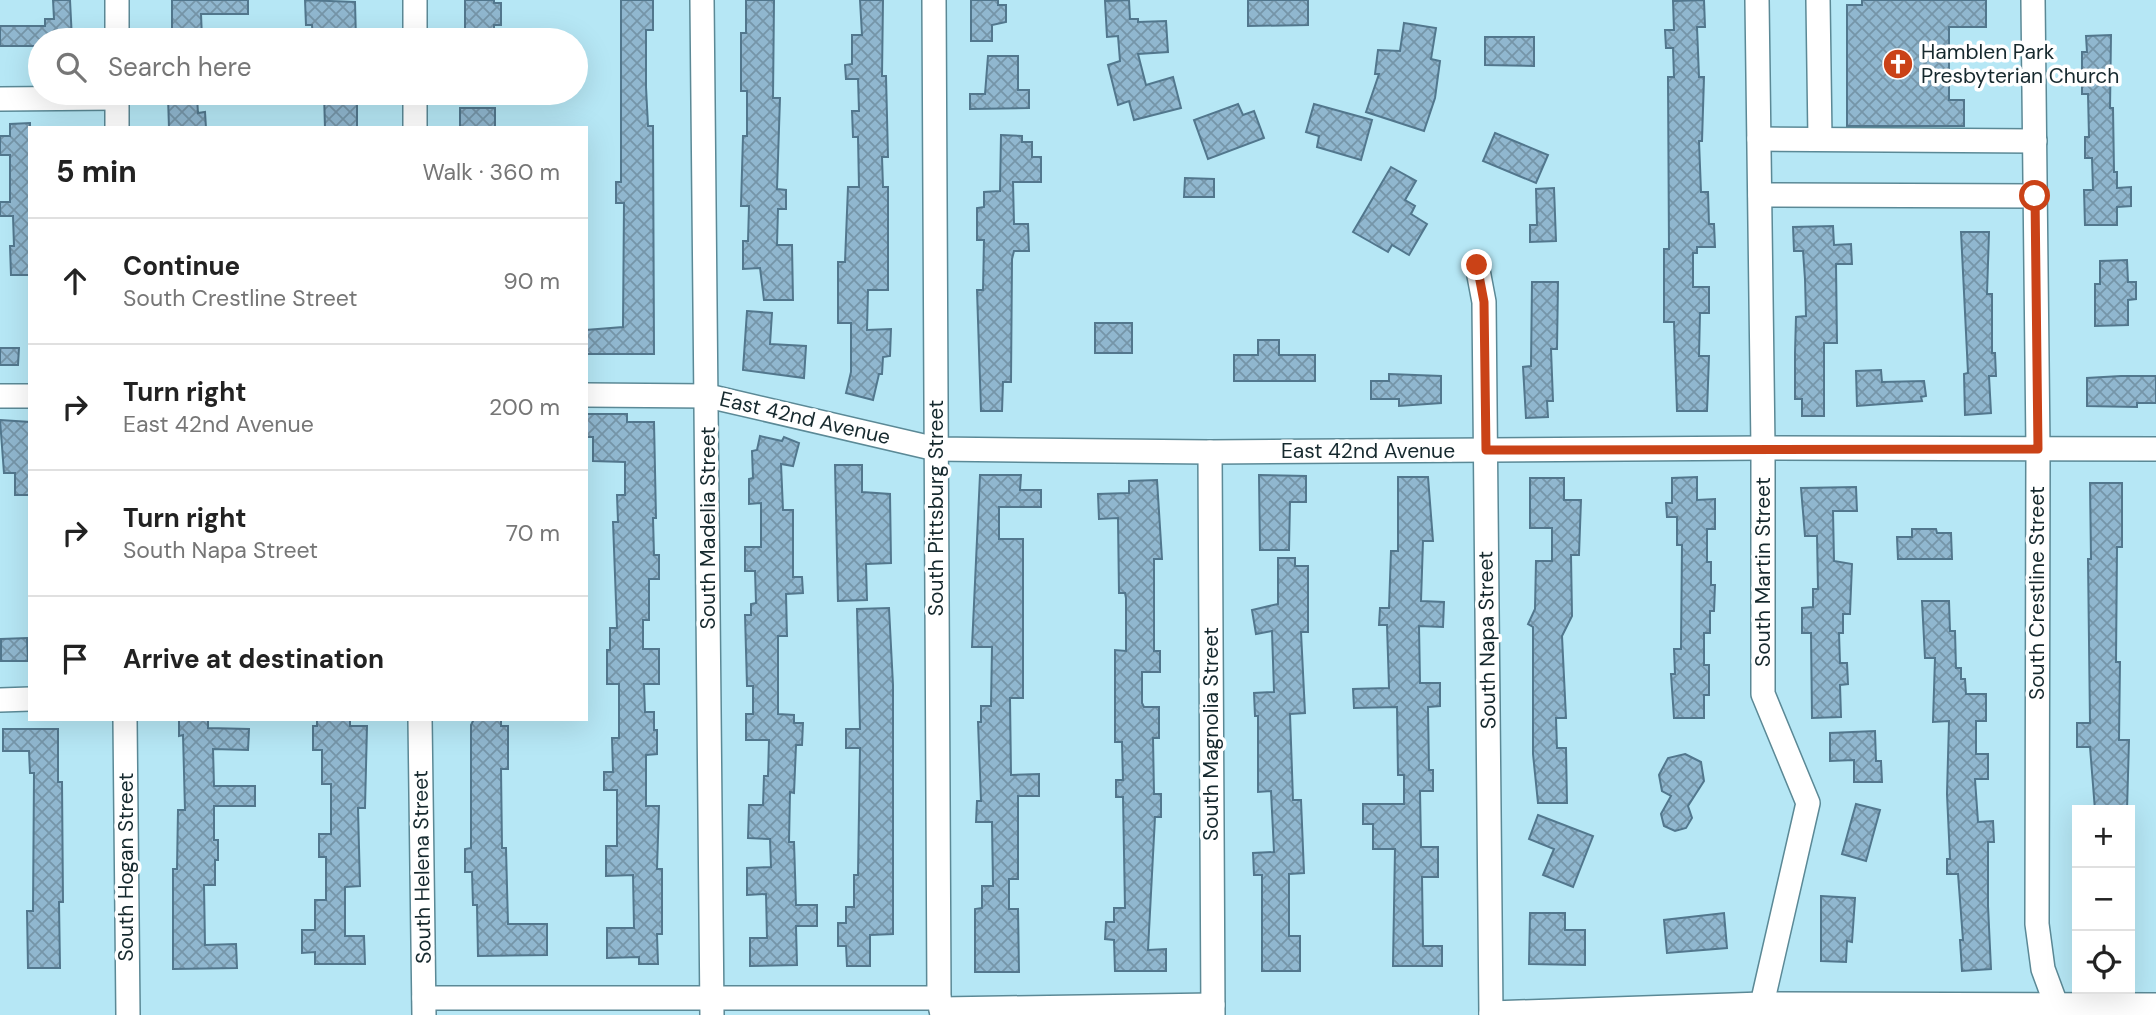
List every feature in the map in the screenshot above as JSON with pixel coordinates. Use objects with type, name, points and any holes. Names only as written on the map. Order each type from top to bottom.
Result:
[{"type":"street","points":[[117,0],[117,28]]},
{"type":"street","points":[[415,0],[415,28]]},
{"type":"street","name":"South Madelia Street","points":[[702,0],[712,1007]]},
{"type":"street","name":"South Pittsburg Street","points":[[934,0],[941,1007]]},
{"type":"street","name":"South Martin Street","points":[[1757,0],[1763,448],[1763,694],[1808,803],[1762,1004]]},
{"type":"street","points":[[1818,0],[1820,139]]},
{"type":"street","name":"South Crestline Street","points":[[2033,0],[2038,449],[2037,925],[2043,969],[2058,1011]]},
{"type":"street","points":[[0,99],[28,98]]},
{"type":"street","points":[[117,105],[117,126]]},
{"type":"street","points":[[415,105],[415,126]]},
{"type":"street","points":[[1759,139],[2035,141]]},
{"type":"street","points":[[1760,195],[2035,196]]},
{"type":"street","name":"South Napa Street","points":[[1477,265],[1484,302],[1491,1014]]},
{"type":"street","name":"East 42nd Avenue","points":[[588,395],[708,396],[936,449],[1210,452],[1763,448],[2156,449]]},
{"type":"street","points":[[0,396],[28,396]]},
{"type":"street","name":"South Magnolia Street","points":[[1210,452],[1213,1010]]},
{"type":"street","points":[[0,699],[28,699]]},
{"type":"street","name":"South Hogan Street","points":[[125,721],[128,1015]]},
{"type":"street","name":"South Helena Street","points":[[420,721],[424,1007]]},
{"type":"street","points":[[1491,1014],[1762,1004],[2058,1011],[2156,1005]]},
{"type":"street","points":[[424,1007],[1213,1010]]},
{"type":"building","points":[[53,0],[70,0],[71,28],[28,28],[28,46],[0,46],[0,26],[45,26],[45,19],[54,19]]},
{"type":"building","points":[[172,0],[248,0],[248,14],[201,14],[202,28],[172,28]]},
{"type":"building","points":[[305,0],[355,2],[356,28],[312,28],[312,25],[306,25]]},
{"type":"building","points":[[465,0],[494,0],[494,3],[501,3],[501,25],[494,25],[494,28],[465,28]]},
{"type":"building","points":[[621,0],[653,0],[653,30],[646,30],[646,87],[648,126],[653,126],[654,354],[588,354],[588,330],[623,327],[624,203],[616,203],[616,182],[621,182]]},
{"type":"building","points":[[746,0],[774,0],[773,98],[780,98],[777,189],[786,190],[786,209],[778,209],[777,245],[792,245],[793,300],[764,300],[760,268],[743,269],[743,241],[748,241],[749,206],[741,206],[743,136],[747,136],[747,91],[741,91],[741,33],[746,33]]},
{"type":"building","points":[[860,0],[883,0],[882,76],[886,76],[888,157],[882,157],[883,187],[888,187],[888,290],[868,290],[867,330],[891,329],[890,356],[883,357],[882,374],[879,374],[873,400],[846,393],[851,372],[851,323],[838,323],[838,262],[845,262],[848,187],[859,187],[858,137],[853,137],[852,111],[859,111],[858,79],[846,79],[845,65],[852,64],[852,35],[862,35]]},
{"type":"building","points":[[971,0],[998,0],[998,5],[1006,5],[1006,22],[992,25],[992,41],[971,41]]},
{"type":"building","points":[[1129,0],[1130,19],[1138,19],[1138,22],[1166,21],[1168,52],[1138,54],[1146,85],[1173,77],[1181,108],[1134,120],[1129,101],[1118,105],[1108,65],[1120,61],[1118,36],[1107,37],[1105,1]]},
{"type":"building","points":[[1248,0],[1308,0],[1308,25],[1248,26]]},
{"type":"building","points":[[1704,0],[1705,27],[1697,27],[1699,77],[1704,77],[1702,141],[1699,141],[1701,192],[1708,192],[1709,224],[1714,224],[1715,247],[1697,247],[1697,253],[1693,253],[1693,287],[1709,287],[1709,313],[1700,313],[1699,356],[1709,356],[1707,411],[1677,411],[1674,322],[1664,322],[1664,249],[1669,249],[1668,77],[1674,77],[1673,48],[1666,48],[1665,30],[1674,30],[1673,1]]},
{"type":"building","name":"Hamblen Park Presbyterian Church","points":[[1862,0],[1986,0],[1986,27],[1949,27],[1949,100],[1964,100],[1964,126],[1847,126],[1847,5],[1862,5]]},
{"type":"building","points":[[1404,23],[1436,28],[1431,59],[1440,61],[1435,98],[1424,131],[1366,112],[1379,74],[1375,74],[1378,50],[1400,51]]},
{"type":"building","points":[[2111,35],[2110,108],[2113,108],[2114,172],[2117,172],[2117,188],[2131,187],[2131,206],[2117,207],[2117,225],[2085,225],[2084,190],[2093,190],[2092,158],[2085,158],[2085,137],[2089,137],[2088,94],[2082,94],[2082,52],[2087,52],[2086,36]]},
{"type":"building","points":[[1485,37],[1534,37],[1534,66],[1485,65]]},
{"type":"building","points":[[988,56],[1018,56],[1018,90],[1029,90],[1029,108],[970,109],[970,94],[985,94]]},
{"type":"building","points":[[1238,104],[1243,115],[1254,111],[1264,138],[1208,159],[1194,120]]},
{"type":"building","points":[[1314,104],[1372,120],[1361,160],[1317,147],[1319,136],[1306,132]]},
{"type":"building","points":[[168,105],[198,105],[198,113],[205,112],[206,126],[169,126]]},
{"type":"building","points":[[324,105],[357,105],[357,126],[325,126]]},
{"type":"building","points":[[460,108],[495,108],[495,126],[460,126]]},
{"type":"building","points":[[30,123],[28,275],[11,275],[13,216],[0,216],[0,202],[10,202],[10,155],[0,155],[0,136],[10,136],[10,124]]},
{"type":"building","points":[[1495,133],[1548,155],[1536,183],[1483,161]]},
{"type":"building","points":[[1001,135],[1022,136],[1022,142],[1032,142],[1032,157],[1041,157],[1041,182],[1013,182],[1014,224],[1028,224],[1029,251],[1014,251],[1012,259],[1011,382],[1003,382],[1002,411],[981,411],[977,290],[983,290],[984,240],[977,240],[977,208],[984,207],[984,192],[1000,191]]},
{"type":"building","points":[[1391,167],[1416,181],[1405,200],[1415,206],[1411,214],[1427,224],[1409,255],[1392,245],[1388,252],[1353,232]]},
{"type":"building","points":[[1185,178],[1214,179],[1214,197],[1184,197]]},
{"type":"building","points":[[1554,188],[1556,241],[1530,242],[1530,225],[1537,225],[1536,189]]},
{"type":"building","points":[[1833,226],[1834,245],[1851,244],[1852,264],[1836,264],[1837,343],[1824,343],[1824,416],[1802,416],[1802,399],[1795,399],[1795,353],[1796,317],[1806,316],[1805,279],[1803,251],[1794,251],[1793,227]]},
{"type":"building","points":[[1961,232],[1989,232],[1987,294],[1992,294],[1992,353],[1995,353],[1996,376],[1989,376],[1991,413],[1965,415],[1964,374],[1968,373]]},
{"type":"building","points":[[2127,260],[2128,282],[2136,282],[2136,299],[2128,300],[2128,325],[2095,326],[2095,284],[2100,284],[2100,261]]},
{"type":"building","points":[[1532,282],[1558,282],[1557,349],[1551,349],[1553,401],[1547,401],[1548,417],[1526,418],[1523,367],[1531,366]]},
{"type":"building","points":[[747,311],[772,313],[770,344],[806,346],[804,378],[743,370]]},
{"type":"building","points":[[1095,323],[1132,323],[1132,353],[1095,353]]},
{"type":"building","points":[[1258,340],[1279,340],[1279,355],[1315,355],[1315,381],[1234,381],[1234,355],[1258,355]]},
{"type":"building","points":[[0,348],[19,348],[18,365],[0,365]]},
{"type":"building","points":[[1881,370],[1882,382],[1924,381],[1926,396],[1921,397],[1922,401],[1857,406],[1856,371]]},
{"type":"building","points":[[1389,374],[1441,376],[1441,403],[1399,406],[1399,399],[1371,399],[1371,381],[1389,381]]},
{"type":"building","points":[[2156,376],[2156,403],[2137,403],[2137,407],[2087,406],[2087,378]]},
{"type":"building","points":[[588,414],[627,414],[627,422],[654,422],[654,555],[659,555],[659,579],[649,579],[649,620],[643,620],[643,649],[659,649],[659,684],[644,684],[645,712],[654,712],[654,730],[657,730],[657,754],[646,755],[646,806],[659,806],[657,869],[662,869],[662,934],[657,934],[658,964],[639,964],[639,957],[607,958],[607,928],[634,928],[633,875],[606,876],[606,846],[617,846],[617,790],[604,790],[604,772],[613,772],[612,738],[619,738],[619,684],[607,684],[607,650],[610,650],[610,628],[617,628],[613,522],[618,522],[617,495],[625,495],[625,462],[593,461],[593,437],[588,437]]},
{"type":"building","points":[[0,420],[28,422],[28,495],[15,495],[15,473],[4,473]]},
{"type":"building","points":[[760,436],[782,441],[784,437],[799,443],[793,466],[781,464],[783,510],[793,510],[793,577],[802,577],[803,593],[786,594],[787,636],[778,636],[778,714],[794,715],[794,723],[803,723],[802,745],[796,745],[794,793],[790,792],[789,842],[794,842],[796,905],[817,905],[817,926],[796,926],[797,965],[750,966],[750,938],[767,938],[766,894],[747,895],[747,868],[771,867],[770,839],[748,838],[749,805],[763,805],[764,776],[768,776],[769,740],[746,740],[746,714],[753,714],[753,686],[747,686],[745,615],[751,615],[751,604],[756,603],[755,571],[745,571],[745,547],[761,547],[761,503],[749,504],[749,479],[753,478],[752,451],[757,450]]},
{"type":"building","points":[[835,465],[862,465],[862,492],[890,494],[891,563],[866,564],[867,600],[838,601]]},
{"type":"building","points":[[980,475],[1021,475],[1020,490],[1041,490],[1041,507],[999,507],[999,539],[1023,539],[1023,698],[1010,698],[1011,775],[1039,774],[1039,796],[1018,796],[1018,879],[1009,879],[1009,909],[1018,909],[1019,972],[975,972],[975,909],[982,908],[982,886],[993,886],[992,822],[976,822],[977,801],[981,801],[978,722],[981,722],[981,706],[991,706],[992,647],[972,647]]},
{"type":"building","points":[[1259,475],[1306,476],[1306,502],[1290,502],[1289,550],[1260,550]]},
{"type":"building","points":[[1398,477],[1428,477],[1433,541],[1423,541],[1421,601],[1444,602],[1443,627],[1419,626],[1420,683],[1440,683],[1440,706],[1428,707],[1429,770],[1433,770],[1433,791],[1420,791],[1421,847],[1438,847],[1438,877],[1422,877],[1423,946],[1442,946],[1442,966],[1393,966],[1395,849],[1373,849],[1373,824],[1363,824],[1363,804],[1404,804],[1404,775],[1398,775],[1397,707],[1354,708],[1353,689],[1389,688],[1387,625],[1379,625],[1380,608],[1389,608],[1391,551],[1398,551]]},
{"type":"building","points":[[1697,477],[1697,500],[1715,499],[1715,529],[1707,529],[1707,562],[1711,562],[1711,585],[1715,585],[1714,611],[1710,611],[1710,633],[1704,633],[1704,665],[1709,665],[1709,695],[1704,695],[1704,718],[1674,718],[1671,674],[1675,674],[1674,649],[1681,649],[1682,545],[1677,545],[1677,517],[1667,517],[1666,503],[1672,503],[1672,478]]},
{"type":"building","points":[[1530,478],[1564,478],[1564,500],[1581,500],[1579,555],[1571,555],[1572,616],[1562,636],[1566,718],[1556,718],[1557,748],[1566,748],[1567,803],[1538,803],[1533,754],[1533,627],[1528,624],[1535,609],[1536,561],[1552,561],[1552,528],[1530,528]]},
{"type":"building","points":[[1157,480],[1162,559],[1154,559],[1154,651],[1160,651],[1160,672],[1142,672],[1142,703],[1144,707],[1159,707],[1159,738],[1153,738],[1154,794],[1161,794],[1161,817],[1155,817],[1148,950],[1166,949],[1166,971],[1115,971],[1114,940],[1105,939],[1106,922],[1114,922],[1114,908],[1125,908],[1123,797],[1116,797],[1116,780],[1123,780],[1122,742],[1115,742],[1115,650],[1126,651],[1126,598],[1125,593],[1119,593],[1118,518],[1099,519],[1098,494],[1129,493],[1129,481]]},
{"type":"building","points":[[2090,483],[2122,483],[2122,547],[2117,547],[2116,662],[2120,662],[2119,740],[2129,740],[2127,805],[2095,805],[2090,747],[2077,747],[2077,723],[2090,723],[2088,559],[2091,559]]},
{"type":"building","points":[[1856,487],[1857,511],[1833,511],[1834,561],[1852,564],[1850,614],[1843,614],[1843,633],[1839,633],[1840,663],[1847,663],[1848,684],[1840,685],[1841,717],[1812,718],[1811,633],[1802,633],[1802,608],[1813,607],[1813,589],[1818,589],[1817,536],[1805,536],[1801,488]]},
{"type":"building","points":[[1912,529],[1936,529],[1937,533],[1951,533],[1952,559],[1898,559],[1897,537],[1912,537]]},
{"type":"building","points":[[1278,558],[1295,558],[1295,566],[1308,566],[1308,632],[1301,632],[1305,713],[1290,714],[1293,800],[1301,800],[1304,873],[1289,874],[1289,936],[1300,936],[1300,971],[1262,971],[1262,875],[1254,875],[1253,853],[1274,852],[1271,791],[1258,792],[1258,716],[1255,716],[1254,693],[1274,692],[1272,631],[1256,634],[1252,610],[1278,604]]},
{"type":"building","points":[[1922,601],[1949,601],[1950,631],[1955,631],[1956,668],[1961,668],[1966,694],[1986,694],[1986,721],[1976,721],[1976,754],[1988,754],[1988,779],[1975,779],[1978,822],[1993,821],[1994,842],[1988,842],[1991,969],[1962,971],[1960,940],[1963,940],[1958,874],[1947,874],[1947,859],[1950,859],[1947,794],[1949,721],[1933,722],[1935,658],[1925,658]]},
{"type":"building","points":[[889,608],[893,685],[893,934],[870,935],[870,966],[847,966],[846,946],[838,946],[838,923],[846,923],[846,907],[854,907],[854,875],[858,875],[860,748],[846,748],[846,729],[860,729],[857,609]]},
{"type":"building","points":[[27,638],[28,661],[1,661],[1,639]]},
{"type":"building","points":[[179,721],[208,721],[208,728],[249,729],[248,750],[213,749],[214,786],[255,786],[255,806],[214,806],[214,840],[218,840],[215,885],[204,885],[205,945],[236,944],[237,968],[173,969],[173,869],[177,869],[178,810],[185,810],[183,735],[179,736]]},
{"type":"building","points":[[317,721],[350,721],[350,726],[367,726],[365,808],[358,808],[360,886],[345,887],[345,936],[364,936],[365,964],[315,964],[315,952],[302,953],[302,930],[315,930],[315,900],[326,900],[326,857],[319,857],[319,834],[331,834],[331,784],[322,784],[322,750],[313,750],[313,726],[317,726]]},
{"type":"building","points":[[473,721],[501,721],[501,726],[508,726],[508,769],[501,769],[502,848],[506,848],[508,924],[547,924],[547,955],[478,956],[477,905],[473,905],[472,872],[465,872],[465,849],[471,848]]},
{"type":"building","points":[[3,729],[58,729],[58,782],[62,782],[63,902],[59,902],[60,968],[28,968],[27,911],[33,911],[34,773],[30,773],[29,751],[3,751]]},
{"type":"building","points":[[1875,731],[1876,761],[1881,761],[1882,782],[1854,782],[1854,760],[1830,761],[1830,733]]},
{"type":"building","points":[[1685,754],[1701,762],[1704,781],[1688,806],[1692,818],[1686,828],[1675,831],[1664,826],[1661,814],[1671,796],[1662,791],[1659,775],[1668,758]]},
{"type":"building","points":[[1856,804],[1880,810],[1866,861],[1842,854]]},
{"type":"building","points":[[1538,815],[1593,836],[1573,887],[1543,875],[1554,849],[1529,839]]},
{"type":"building","points":[[1821,896],[1855,898],[1852,942],[1847,941],[1846,962],[1821,961]]},
{"type":"building","points":[[1530,913],[1565,913],[1565,930],[1585,930],[1585,965],[1529,964]]},
{"type":"building","points":[[1724,913],[1727,948],[1667,953],[1664,920]]},
{"type":"place","name":"Hamblen Park Presbyterian Church","points":[[1898,64]]},
{"type":"route","points":[[1477,265],[1484,302],[1486,450],[2038,449],[2035,196]]}]
